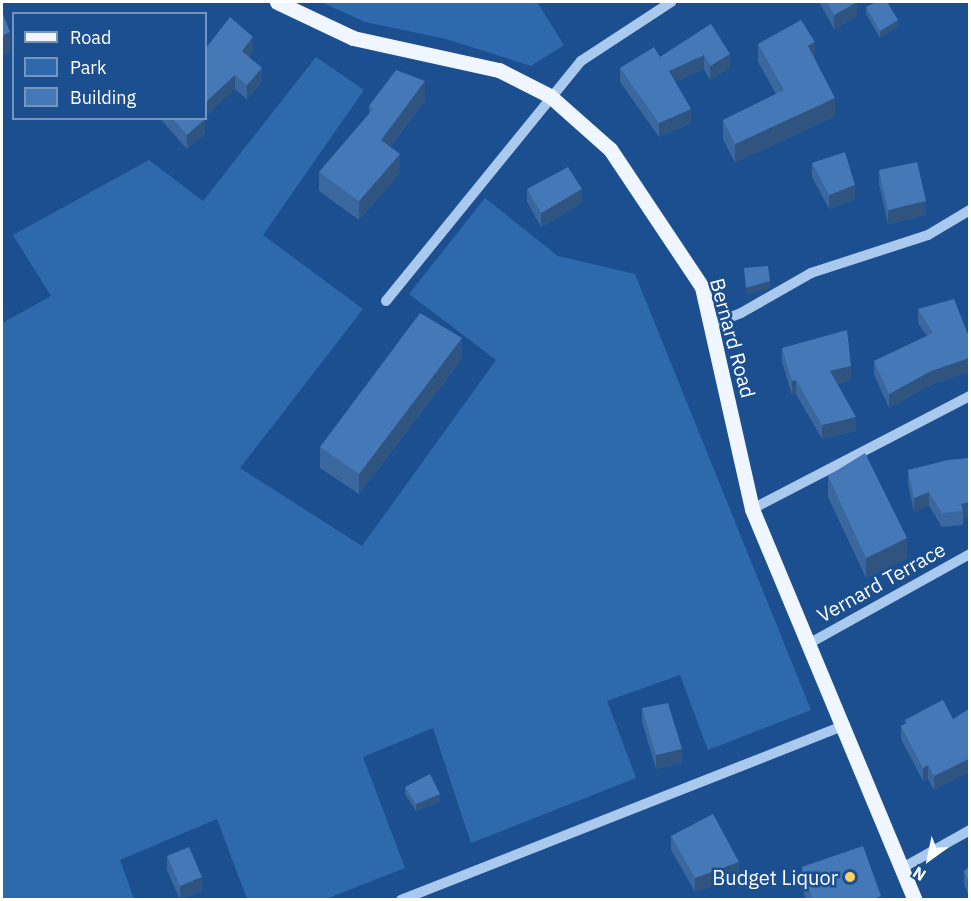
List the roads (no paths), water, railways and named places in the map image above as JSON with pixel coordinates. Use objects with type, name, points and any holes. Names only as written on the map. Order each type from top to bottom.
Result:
[{"type":"main road","name":"Bernard Road","points":[[277,2],[353,38],[499,70],[550,96],[610,149],[658,216],[702,287],[752,509],[845,725],[904,867],[915,900]]},
{"type":"street","points":[[386,301],[550,96],[581,61],[671,2]]},
{"type":"street","points":[[710,325],[741,313],[811,273],[928,235],[969,210]]},
{"type":"street","points":[[752,509],[969,396]]},
{"type":"street","name":"Vernard Terrace","points":[[810,643],[969,554]]},
{"type":"street","points":[[401,900],[845,725]]},
{"type":"street","points":[[904,867],[969,830]]},
{"type":"place","name":"Budget Liquor","points":[[850,877]]}]
